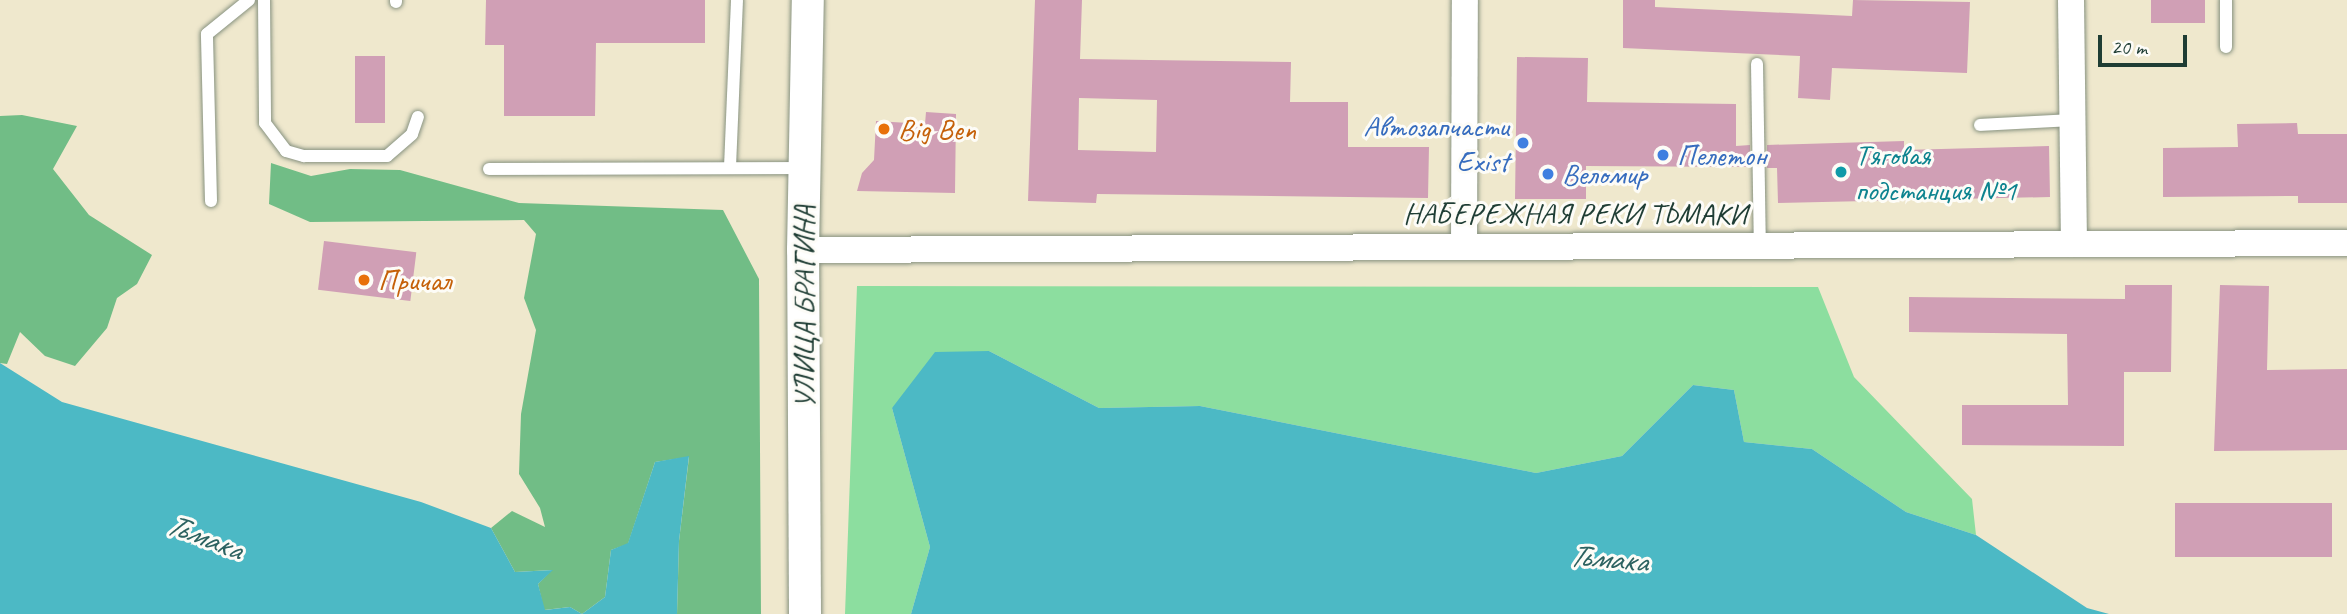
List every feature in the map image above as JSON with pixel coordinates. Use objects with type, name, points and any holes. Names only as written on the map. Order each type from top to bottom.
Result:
[{"type":"street","name":"УЛИЦА БРАГИНА","points":[[805,614],[803,250],[808,0]]},
{"type":"street","points":[[1464,247],[1465,0]]},
{"type":"street","points":[[2071,0],[2074,244]]},
{"type":"street","name":"НАБЕРЕЖНАЯ РЕКИ ТЬМАКИ","points":[[803,250],[2347,243]]},
{"type":"lane","points":[[211,201],[207,34],[249,0]]},
{"type":"lane","points":[[264,0],[265,123],[286,151],[304,156],[387,156],[412,134],[418,117]]},
{"type":"lane","points":[[730,167],[737,0]]},
{"type":"lane","points":[[2226,0],[2226,47]]},
{"type":"lane","points":[[1757,64],[1760,246]]},
{"type":"lane","points":[[1980,124],[2071,120]]},
{"type":"lane","points":[[489,169],[805,168]]},
{"type":"green space","points":[[22,115],[77,126],[53,169],[89,215],[152,255],[137,284],[117,298],[107,328],[75,366],[45,356],[20,332],[7,364],[0,363],[0,116]]},
{"type":"green space","points":[[271,163],[311,176],[350,169],[400,170],[519,203],[723,210],[759,279],[761,614],[677,614],[679,541],[689,457],[655,462],[628,544],[611,550],[605,597],[582,614],[570,607],[544,610],[538,584],[552,570],[515,572],[491,528],[512,511],[545,527],[540,508],[519,474],[521,414],[536,330],[524,298],[536,234],[524,220],[310,222],[269,204]]},
{"type":"green space","points":[[857,286],[1818,287],[1854,377],[1972,499],[1976,535],[1906,512],[1812,449],[1744,442],[1734,390],[1693,385],[1622,456],[1536,473],[1200,406],[1099,408],[989,351],[892,408],[930,547],[911,614],[845,614]]},
{"type":"water","name":"Тьмака","points":[[989,351],[1099,408],[1200,406],[1536,473],[1622,456],[1693,385],[1734,390],[1744,442],[1812,449],[1906,512],[1976,535],[2087,608],[2109,614],[911,614],[930,547],[892,408],[935,352]]},
{"type":"water","name":"Тьмака","points":[[0,363],[62,402],[421,502],[491,528],[515,572],[553,570],[538,584],[545,610],[570,607],[582,614],[0,614]]},
{"type":"water","points":[[689,456],[679,541],[677,614],[582,614],[605,597],[611,550],[628,543],[655,462]]},
{"type":"building","points":[[486,0],[705,0],[705,43],[596,43],[595,116],[504,116],[504,45],[485,45]]},
{"type":"building","points":[[1035,0],[1082,0],[1080,59],[1291,62],[1290,102],[1348,102],[1348,147],[1429,147],[1428,198],[1097,194],[1096,203],[1028,201]],"holes":[[[1079,98],[1157,100],[1156,152],[1078,150]]]},
{"type":"building","points":[[1623,0],[1655,0],[1655,7],[1852,16],[1853,0],[1970,2],[1967,73],[1832,68],[1830,100],[1798,98],[1800,56],[1623,48]]},
{"type":"building","points":[[2151,0],[2205,0],[2205,23],[2151,23]]},
{"type":"building","points":[[355,56],[385,56],[385,123],[355,123]]},
{"type":"building","points":[[1517,57],[1588,58],[1587,102],[1736,104],[1736,146],[1750,145],[1750,167],[1586,166],[1586,199],[1515,199]]},
{"type":"building","points":[[926,112],[956,114],[955,193],[857,191],[862,173],[874,160],[876,121],[925,124]]},
{"type":"building","points":[[2297,123],[2298,134],[2347,134],[2347,203],[2298,203],[2298,196],[2163,197],[2163,148],[2238,147],[2237,124]]},
{"type":"building","points":[[1904,141],[1904,150],[2049,146],[2050,197],[1778,203],[1777,168],[1767,168],[1767,145]]},
{"type":"building","points":[[324,241],[416,252],[410,301],[318,290]]},
{"type":"building","points":[[2125,285],[2172,285],[2171,372],[2124,372],[2124,446],[1962,445],[1962,405],[2068,405],[2067,334],[1909,332],[1909,297],[2125,299]]},
{"type":"building","points":[[2220,285],[2269,286],[2267,370],[2347,369],[2347,450],[2214,451]]},
{"type":"building","points":[[2175,503],[2332,503],[2332,557],[2175,557]]},
{"type":"place","name":"Big Ben","points":[[884,129]]},
{"type":"place","name":"Автозапчасти Exist","points":[[1523,143]]},
{"type":"place","name":"Пелетон","points":[[1663,155]]},
{"type":"place","name":"Тяговая подстанция №1","points":[[1841,172]]},
{"type":"place","name":"Веломир","points":[[1548,174]]},
{"type":"place","name":"Причал","points":[[364,280]]}]
